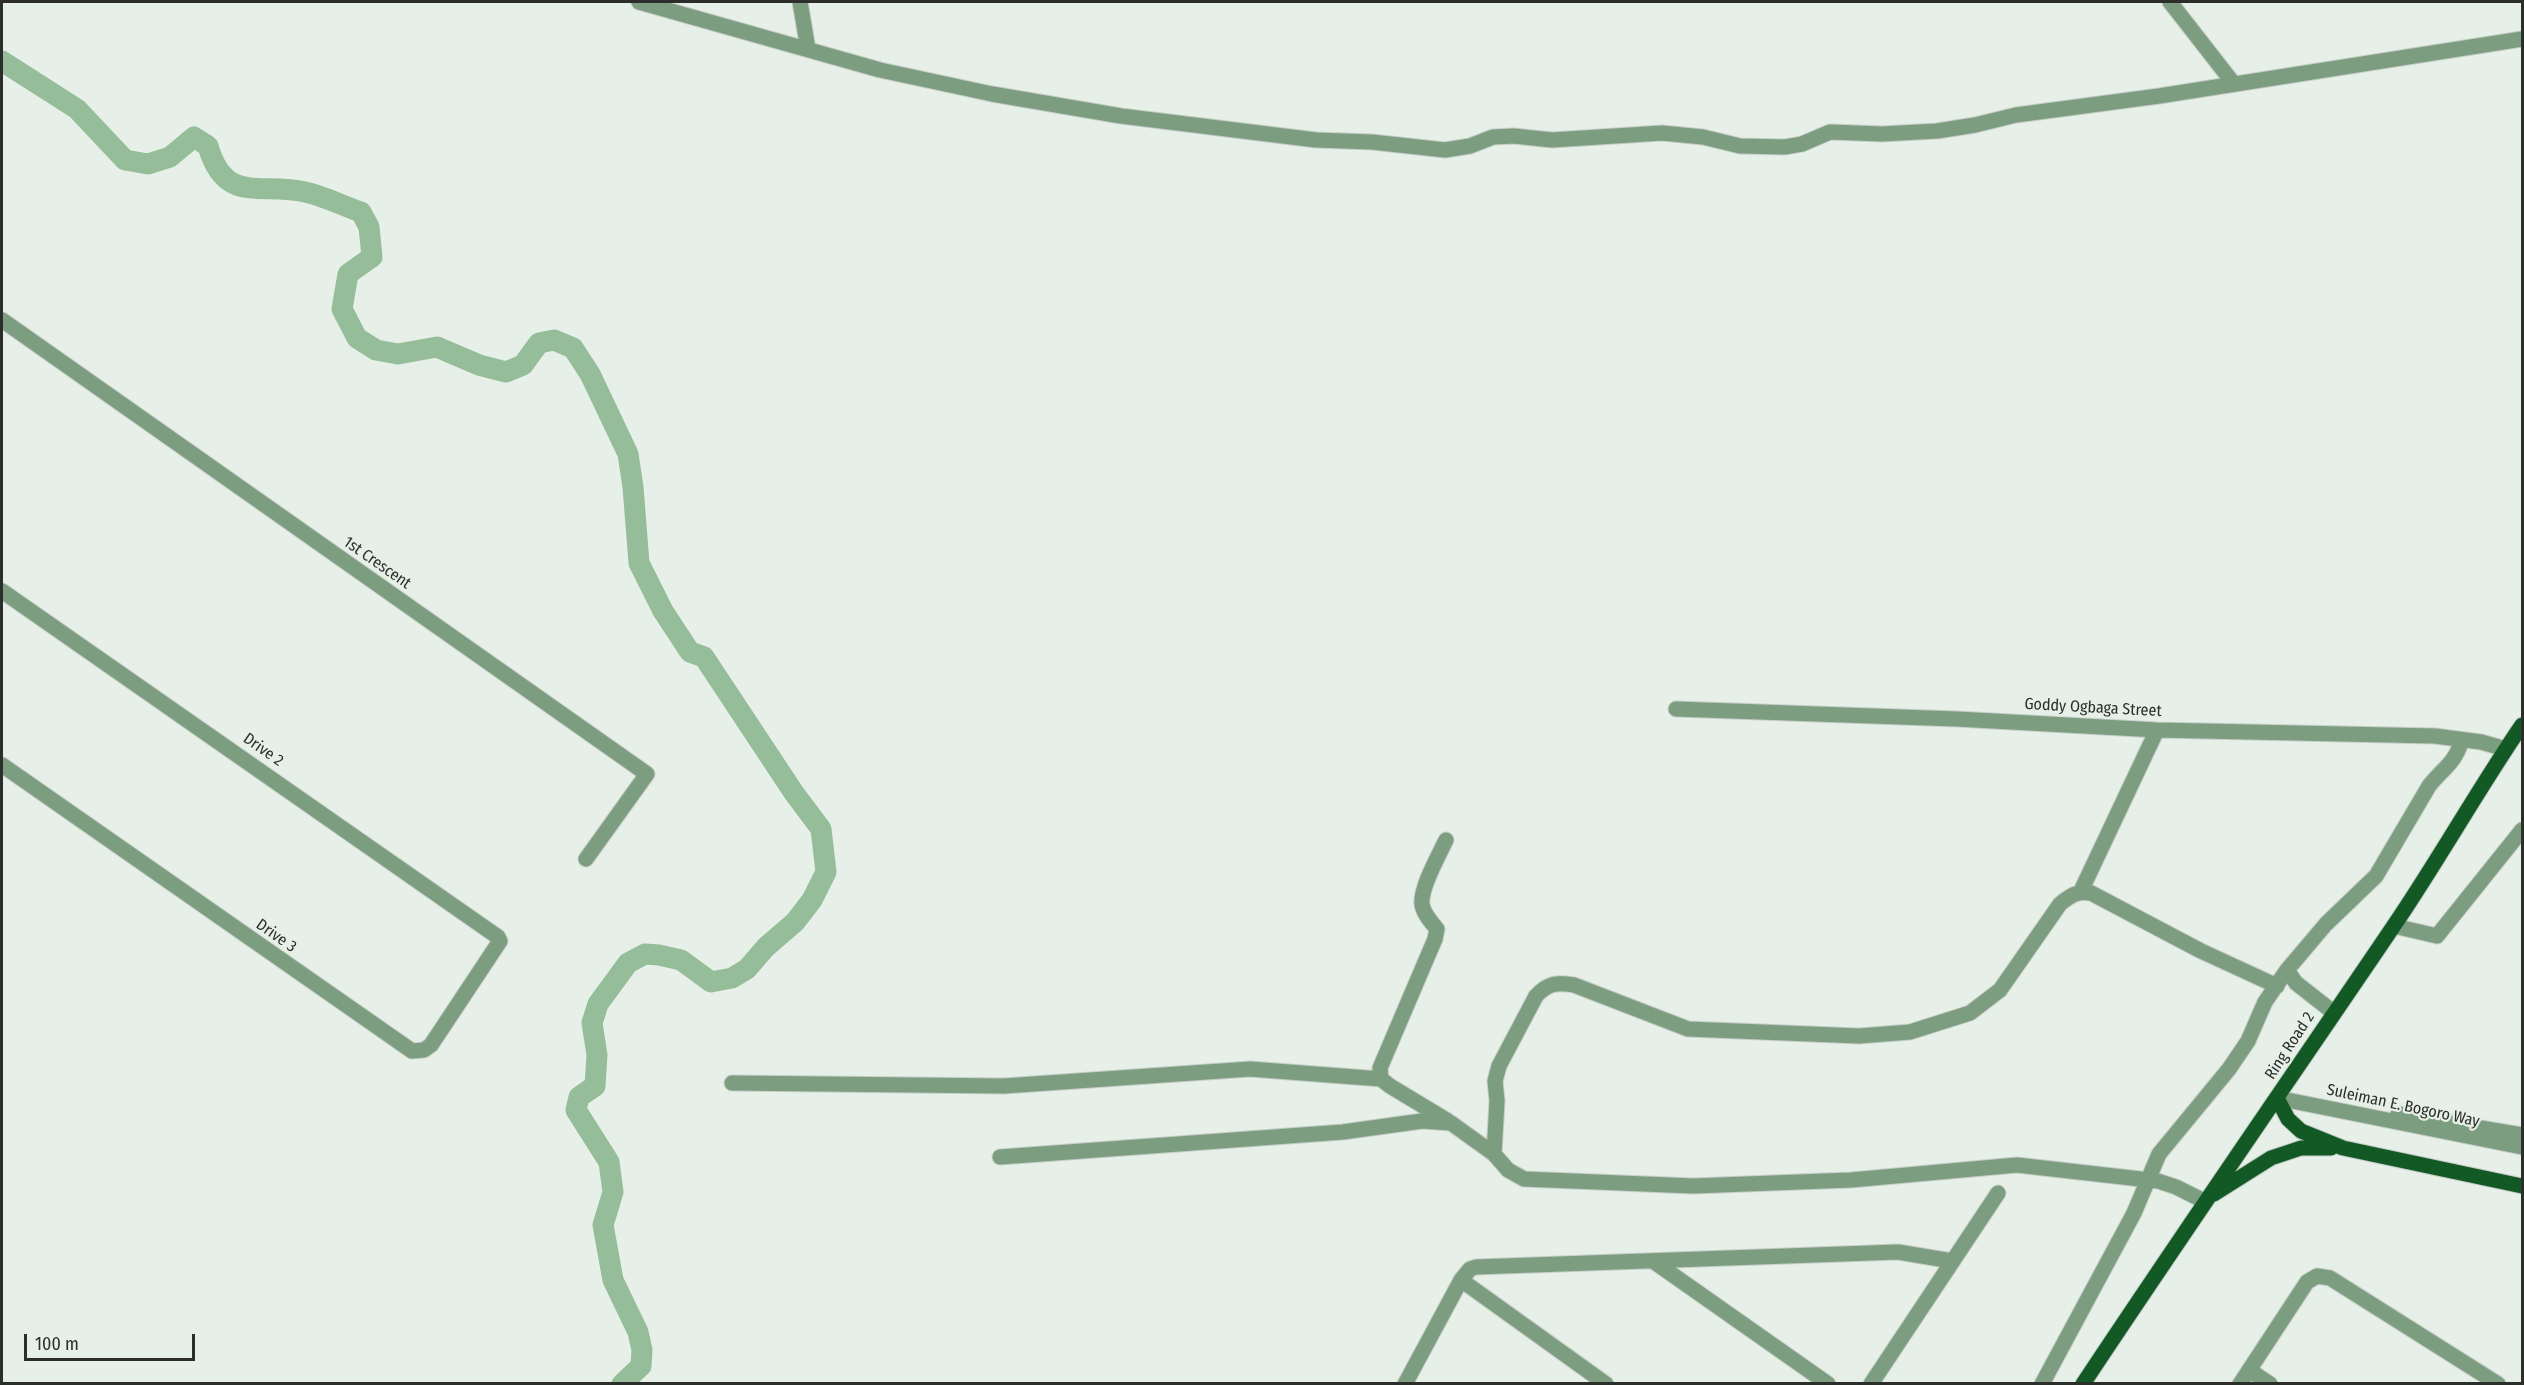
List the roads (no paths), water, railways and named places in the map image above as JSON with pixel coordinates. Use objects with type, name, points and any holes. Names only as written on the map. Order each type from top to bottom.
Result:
[{"type":"main road","name":"Ring Road 2","points":[[2083,1383],[2205,1200],[2394,926],[2523,725]]},
{"type":"main road","points":[[2280,1094],[2288,1119],[2301,1131],[2343,1148],[2523,1186]]},
{"type":"main road","points":[[2205,1200],[2271,1158],[2301,1148],[2343,1148]]},
{"type":"street","points":[[639,2],[934,82],[1121,116],[1316,140],[1372,142],[1445,150],[1470,146],[1493,137],[1514,136],[1552,140],[1662,133],[1703,137],[1740,146],[1785,147],[1802,144],[1830,132],[1882,134],[1938,131],[2016,115],[2523,39]]},
{"type":"street","points":[[800,2],[808,49]]},
{"type":"street","points":[[2170,2],[2234,84]]},
{"type":"street","name":"1st Crescent","points":[[2,320],[647,774],[586,859]]},
{"type":"street","name":"Drive 2","points":[[2,591],[498,937],[500,941]]},
{"type":"street","name":"Goddy Ogbaga Street","points":[[1676,709],[1957,719],[2157,730],[2435,736],[2506,749]]},
{"type":"street","points":[[2081,891],[2157,730]]},
{"type":"street","points":[[2042,1383],[2096,1286],[2149,1180],[2159,1154],[2248,1041],[2265,1002],[2287,970],[2326,924],[2376,876],[2429,786],[2438,774],[2454,761],[2462,740]]},
{"type":"street","name":"Drive 3","points":[[2,765],[412,1051],[424,1050],[431,1045],[500,941]]},
{"type":"street","points":[[2394,926],[2438,936],[2523,830]]},
{"type":"street","points":[[1381,1078],[1380,1068],[1436,939],[1437,929],[1428,919],[1422,905],[1423,893],[1446,840]]},
{"type":"street","points":[[1494,1154],[1497,1101],[1495,1081],[1499,1066],[1536,996],[1545,987],[1558,982],[1574,985],[1688,1029],[1828,1036],[1910,1032],[1970,1013],[2000,990],[2060,904],[2071,895],[2081,891],[2091,893],[2201,951],[2277,986]]},
{"type":"street","points":[[2287,970],[2296,983],[2333,1012]]},
{"type":"street","points":[[732,1083],[1004,1086],[1250,1069],[1381,1078],[1451,1123],[1494,1154],[1508,1170],[1524,1179],[1682,1185],[1851,1180],[2017,1165],[2149,1180],[2176,1187],[2205,1200]]},
{"type":"street","name":"Suleiman E. Bogoro Way","points":[[2280,1094],[2523,1135]]},
{"type":"street","name":"Suleiman E. Bogoro Way","points":[[2280,1094],[2469,1138],[2523,1147]]},
{"type":"street","points":[[1000,1156],[1331,1133],[1422,1121],[1451,1123]]},
{"type":"street","points":[[1871,1383],[1998,1193]]},
{"type":"street","points":[[1405,1383],[1461,1280],[1470,1269],[1898,1252],[1952,1261]]},
{"type":"street","points":[[1653,1261],[1828,1383]]},
{"type":"street","points":[[2240,1383],[2307,1282],[2317,1276],[2330,1278],[2498,1383]]},
{"type":"street","points":[[1461,1280],[1606,1383]]},
{"type":"street","points":[[2249,1370],[2270,1383]]},
{"type":"waterway","points":[[2,61],[77,109],[125,160],[148,164],[170,157],[194,137],[208,146],[215,165],[224,177],[234,184],[259,189],[305,192],[361,212],[369,227],[372,257],[348,274],[342,309],[357,338],[376,350],[398,354],[437,347],[479,365],[506,372],[523,365],[539,343],[554,340],[573,348],[590,374],[628,454],[639,563],[663,611],[690,652],[704,657],[794,793],[821,829],[826,872],[812,900],[795,922],[766,947],[747,969],[732,978],[711,982],[681,960],[645,954],[628,963],[598,1004],[592,1023],[597,1055],[595,1086],[579,1097],[576,1110],[609,1162],[613,1192],[603,1225],[613,1280],[638,1332],[642,1350],[641,1366],[622,1384]]}]
